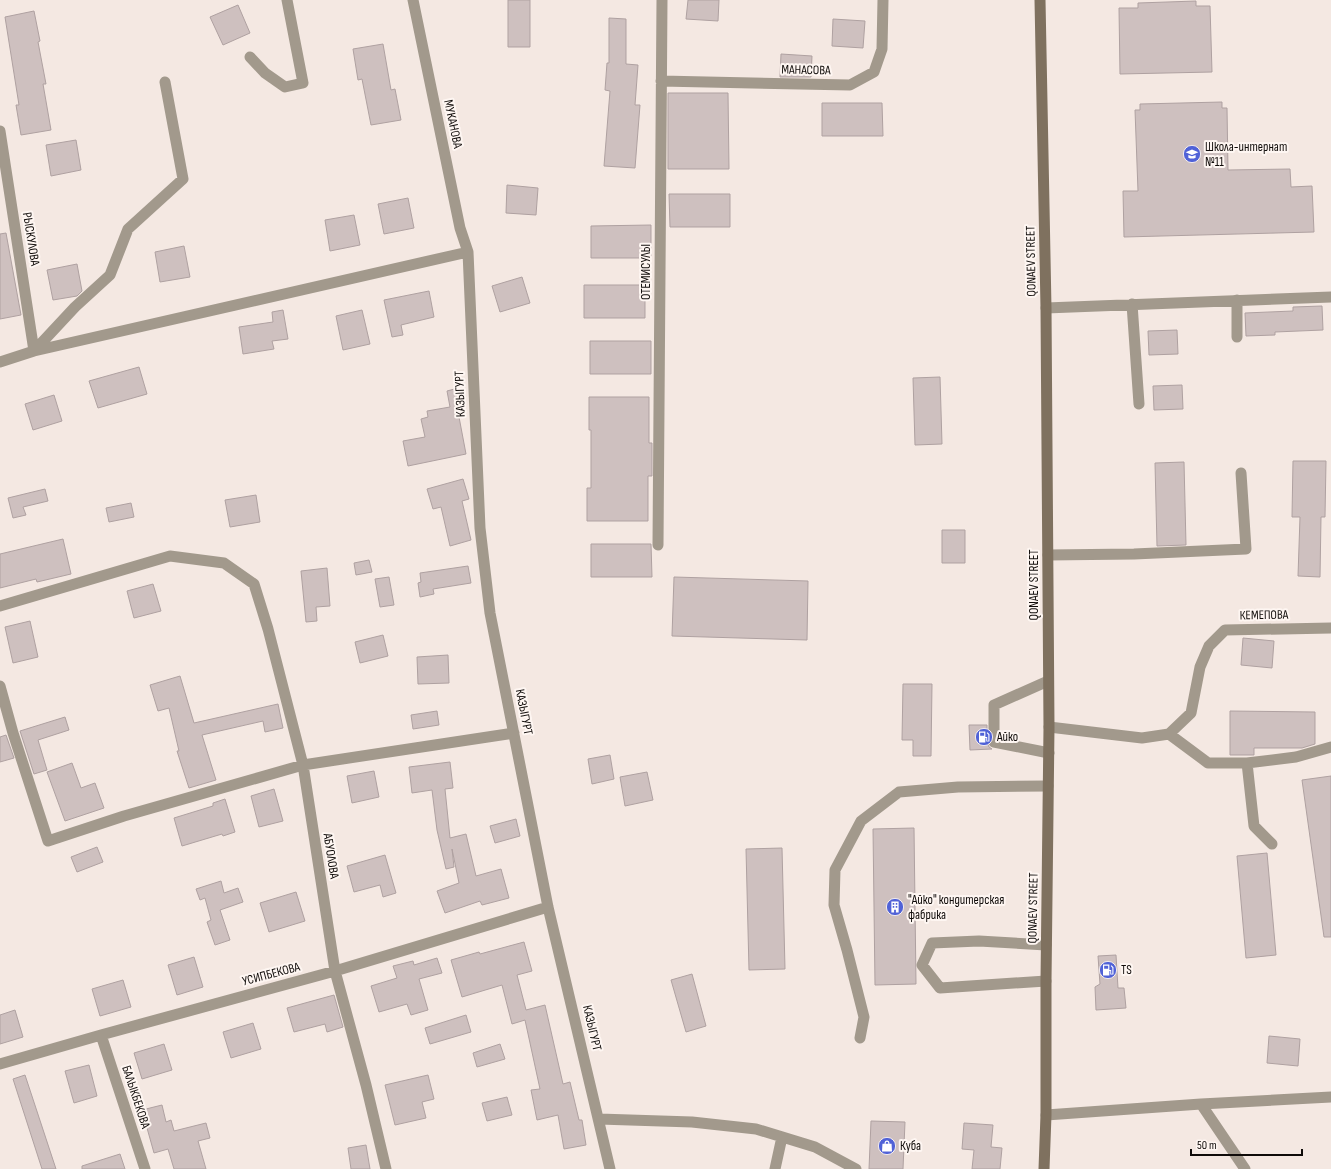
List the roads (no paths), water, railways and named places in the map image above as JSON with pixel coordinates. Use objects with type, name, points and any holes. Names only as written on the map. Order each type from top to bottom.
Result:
[{"type":"main road","name":"QONAEV STREET","points":[[1040,0],[1046,308],[1049,727],[1046,945],[1046,1115],[1044,1169]]},
{"type":"street","points":[[250,57],[265,73],[286,86],[303,83],[287,0]]},
{"type":"street","name":"МУКАНОВА","points":[[413,0],[460,228],[468,252]]},
{"type":"street","name":"ОТЕМИСУЛЫ","points":[[658,545],[662,0]]},
{"type":"street","name":"МАНАСОВА","points":[[661,81],[850,85],[874,72],[882,49],[883,0]]},
{"type":"street","points":[[34,351],[75,307],[110,275],[128,229],[183,179],[165,82]]},
{"type":"street","name":"РЫСКУЛОВА","points":[[0,131],[34,351]]},
{"type":"street","points":[[0,362],[34,351],[468,252]]},
{"type":"street","name":"КАЗЫГУРТ","points":[[468,252],[480,528],[490,613],[548,907],[610,1169]]},
{"type":"street","points":[[1046,308],[1331,297]]},
{"type":"street","points":[[1237,300],[1237,337]]},
{"type":"street","points":[[1132,304],[1139,404]]},
{"type":"street","points":[[1048,555],[1134,554],[1246,549],[1241,473]]},
{"type":"street","name":"АБУОЛОВА","points":[[0,606],[170,556],[224,563],[254,584],[270,636],[302,765],[335,971],[366,1085],[386,1169]]},
{"type":"street","name":"КЕМЕПОВА","points":[[1169,734],[1191,713],[1200,667],[1209,646],[1226,630],[1331,628]]},
{"type":"street","points":[[1048,681],[994,705],[994,742],[1049,753]]},
{"type":"street","points":[[0,686],[13,733],[48,841],[124,816],[302,765],[514,733]]},
{"type":"street","points":[[1049,727],[1142,738],[1169,734],[1208,763],[1247,763],[1296,757],[1331,748]]},
{"type":"street","points":[[1247,763],[1254,826],[1272,844]]},
{"type":"street","points":[[860,1038],[864,1017],[834,905],[835,870],[861,821],[899,792],[958,787],[1048,786]]},
{"type":"street","name":"УСИПБЕКОВА","points":[[0,1064],[101,1034],[335,971],[548,907]]},
{"type":"street","points":[[1046,945],[979,941],[932,943],[922,966],[940,988],[1046,981]]},
{"type":"street","name":"БАЛЫКБЕКОВА","points":[[101,1034],[145,1169]]},
{"type":"street","points":[[1046,1115],[1201,1104],[1331,1097]]},
{"type":"street","points":[[1201,1104],[1245,1169]]},
{"type":"street","points":[[599,1119],[692,1122],[756,1129],[815,1147],[856,1169]]},
{"type":"street","points":[[774,1169],[782,1137]]},
{"type":"place","name":"Школа-интернат №11","points":[[1192,154]]},
{"type":"place","name":"Айко","points":[[984,737]]},
{"type":"place","name":"\"Айко\" кондитерская фабрика","points":[[895,907]]},
{"type":"place","name":"TS","points":[[1108,970]]},
{"type":"place","name":"Куба","points":[[887,1146]]}]
